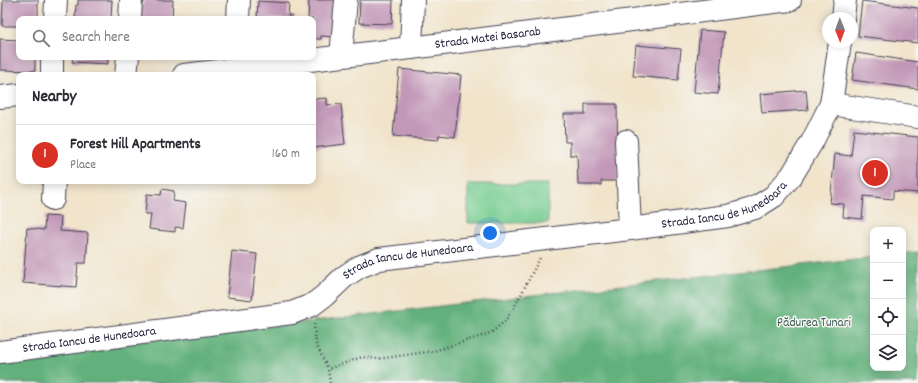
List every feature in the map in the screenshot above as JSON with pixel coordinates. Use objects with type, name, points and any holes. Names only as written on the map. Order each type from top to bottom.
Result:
[{"type":"street","points":[[54,16],[56,0]]},
{"type":"street","points":[[130,16],[131,0]]},
{"type":"street","points":[[238,16],[239,0]]},
{"type":"street","points":[[341,56],[346,0]]},
{"type":"street","points":[[411,48],[413,0]]},
{"type":"street","name":"Strada Matei Basarab","points":[[316,58],[411,48],[790,0]]},
{"type":"street","points":[[844,12],[845,0]]},
{"type":"street","name":"Strada Iancu de Hunedoara","points":[[0,352],[292,312],[312,305],[344,277],[359,267],[379,259],[549,240],[728,216],[755,208],[774,196],[792,175],[812,142],[831,104],[839,48]]},
{"type":"street","points":[[52,60],[52,72]]},
{"type":"street","points":[[126,72],[128,60]]},
{"type":"street","name":"Strada Matei Basarab","points":[[197,72],[235,63],[280,60]]},
{"type":"street","points":[[0,97],[16,95]]},
{"type":"street","points":[[831,104],[918,116]]},
{"type":"street","points":[[626,141],[630,229]]},
{"type":"path","points":[[328,369],[362,357],[378,359],[434,351],[491,333],[506,321],[549,240]]},
{"type":"path","points":[[312,305],[316,344],[328,369],[330,383]]},
{"type":"green space","points":[[468,184],[548,184],[548,223],[468,223]]},
{"type":"green space","name":"Pădurea Tunari","points":[[918,252],[918,383],[0,383],[0,358],[559,292],[870,257],[870,371],[906,371],[906,253]]},
{"type":"building","points":[[3,0],[38,0],[38,16],[16,16],[16,26],[2,26]]},
{"type":"building","points":[[78,0],[112,0],[111,16],[75,16],[76,5],[78,5]]},
{"type":"building","points":[[144,0],[173,0],[172,16],[140,16],[141,5],[143,5]]},
{"type":"building","points":[[309,0],[338,0],[336,37],[321,36],[321,39],[316,39],[316,16],[308,16]]},
{"type":"building","points":[[360,0],[393,0],[392,24],[359,23]]},
{"type":"building","points":[[258,1],[289,3],[288,16],[257,16]]},
{"type":"building","points":[[862,1],[918,8],[918,43],[858,36]]},
{"type":"building","points":[[700,30],[724,32],[718,94],[694,92]]},
{"type":"building","points":[[0,39],[16,40],[16,60],[35,60],[35,71],[0,70]]},
{"type":"building","points":[[636,45],[681,49],[678,80],[633,76]]},
{"type":"building","points":[[856,53],[918,62],[918,89],[852,80]]},
{"type":"building","points":[[72,60],[108,60],[108,64],[72,62]]},
{"type":"building","points":[[399,69],[461,75],[455,137],[439,135],[438,140],[393,136]]},
{"type":"building","points":[[806,90],[808,110],[762,113],[760,94]]},
{"type":"building","points":[[327,98],[327,105],[341,104],[345,144],[316,148],[316,99]]},
{"type":"building","points":[[585,104],[617,104],[618,181],[601,181],[601,185],[578,185],[577,155],[570,155],[570,142],[565,142],[564,114],[585,114]]},
{"type":"building","points":[[854,130],[918,137],[918,193],[893,191],[893,199],[864,196],[862,219],[843,217],[844,204],[830,203],[835,154],[851,156]]},
{"type":"building","points":[[162,189],[174,191],[173,201],[186,203],[183,228],[175,227],[175,232],[149,229],[151,214],[145,214],[147,194],[161,195]]},
{"type":"building","points":[[45,216],[61,217],[60,231],[88,233],[86,263],[78,263],[76,287],[23,283],[27,228],[44,230]]},
{"type":"building","points":[[232,251],[257,254],[252,300],[227,297]]},
{"type":"place","name":"Forest Hill Apartments","points":[[875,173]]}]
